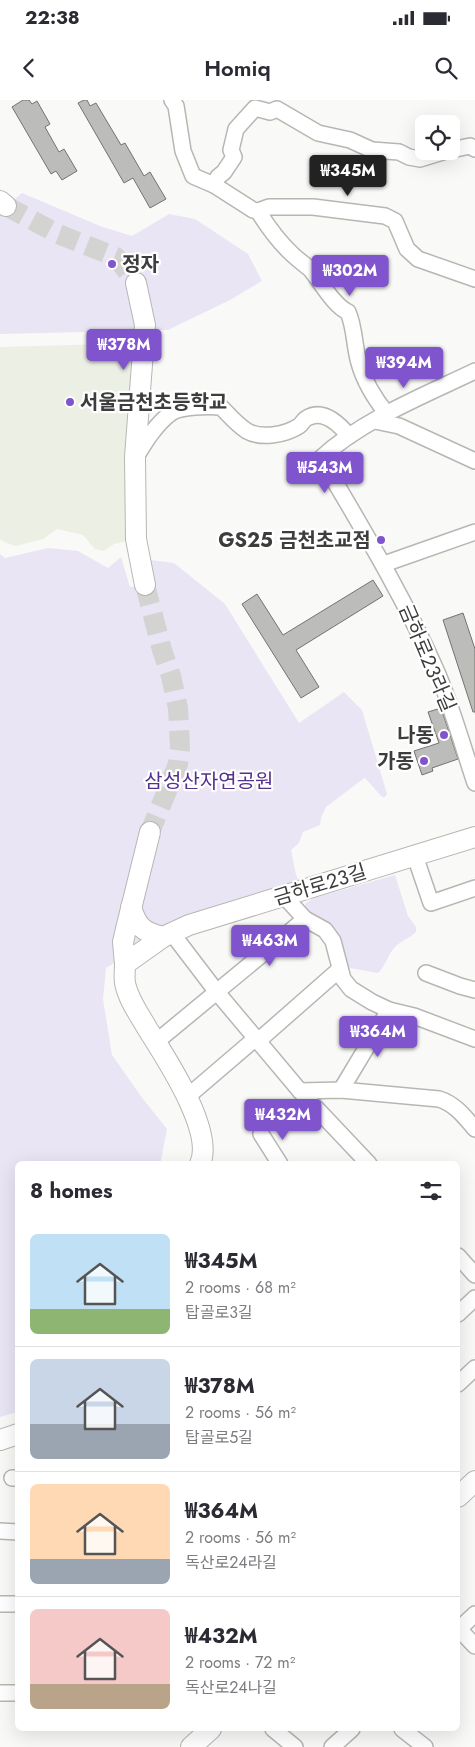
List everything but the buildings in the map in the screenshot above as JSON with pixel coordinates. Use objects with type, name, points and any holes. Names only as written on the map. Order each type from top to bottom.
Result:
[{"type":"street","points":[[172,100],[176,106],[183,151],[193,176],[214,185],[253,210],[258,211],[269,207],[313,207],[385,216],[395,220],[407,249],[418,259],[475,279]]},
{"type":"street","points":[[214,185],[234,157],[231,150],[236,129],[255,108],[270,112],[277,109],[318,133],[350,140],[372,150],[399,152],[415,158]]},
{"type":"street","points":[[460,148],[470,146],[475,149]]},
{"type":"street","points":[[258,211],[281,244],[310,269],[333,298],[339,309],[348,312],[352,321],[359,363],[381,418],[475,461]]},
{"type":"street","points":[[136,283],[144,324],[135,458],[136,539],[145,585]]},
{"type":"street","points":[[135,458],[148,438],[171,413],[182,409],[221,407],[247,431],[267,436],[299,426],[308,417],[320,416],[331,419],[349,436],[475,371]]},
{"type":"street","name":"금하로23라길","points":[[349,436],[321,458],[354,517],[384,564],[437,673],[475,783]]},
{"type":"street","points":[[384,564],[475,532]]},
{"type":"street","points":[[150,832],[123,942],[125,983],[133,1005],[187,1097],[203,1142],[204,1152],[201,1161]]},
{"type":"street","name":"금하로23길","points":[[125,964],[167,935],[284,896],[475,837]]},
{"type":"street","points":[[415,856],[431,903],[475,888]]},
{"type":"street","points":[[284,896],[305,919],[324,930],[333,941],[343,979],[351,989],[389,1010],[414,1016],[475,1039]]},
{"type":"street","points":[[131,907],[135,918],[148,933],[167,935],[300,1091],[366,1161]]},
{"type":"street","points":[[156,1042],[305,919]]},
{"type":"street","points":[[187,1097],[340,970]]},
{"type":"street","points":[[426,973],[475,990]]},
{"type":"street","points":[[341,1090],[389,1010]]},
{"type":"street","points":[[300,1091],[341,1090],[439,1099],[449,1102],[475,1129]]},
{"type":"street","points":[[261,1134],[278,1161]]},
{"type":"street","points":[[460,1258],[475,1274]]},
{"type":"street","points":[[460,1312],[475,1298]]},
{"type":"street","points":[[460,1382],[475,1368]]},
{"type":"street","points":[[0,1440],[15,1435]]},
{"type":"street","points":[[460,1496],[475,1481]]},
{"type":"street","points":[[0,1531],[15,1532]]},
{"type":"street","points":[[0,1604],[15,1604]]},
{"type":"street","points":[[460,1627],[475,1614]]},
{"type":"street","points":[[460,1630],[475,1634]]},
{"type":"street","points":[[460,1631],[475,1646]]},
{"type":"street","points":[[0,1693],[15,1693]]},
{"type":"street","points":[[191,1747],[209,1731]]},
{"type":"street","points":[[276,1731],[296,1747]]},
{"type":"street","points":[[332,1747],[350,1731]]},
{"type":"street","points":[[405,1731],[425,1747]]},
{"type":"shaded area","name":"서울금천초등학교","points":[[144,343],[136,539],[114,544],[104,551],[95,549],[83,535],[57,529],[43,539],[16,546],[0,539],[0,347]]},
{"type":"green space","points":[[22,193],[100,226],[132,236],[169,214],[195,219],[248,254],[262,281],[230,300],[168,330],[0,334],[0,215],[6,206]]},
{"type":"green space","name":"삼성산자연공원","points":[[48,548],[78,551],[108,568],[121,557],[130,587],[155,582],[151,560],[174,563],[225,604],[299,723],[344,692],[362,710],[387,794],[385,797],[382,797],[365,778],[326,807],[320,825],[303,832],[299,843],[291,850],[296,875],[300,884],[204,909],[169,922],[147,937],[135,950],[106,968],[103,999],[112,1055],[167,1129],[161,1160],[15,1161],[15,1413],[0,1417],[0,554],[5,558]]},
{"type":"green space","points":[[395,875],[408,916],[416,927],[416,932],[393,949],[378,973],[339,966],[336,950],[304,907],[306,903],[314,898]]},
{"type":"tunnel","points":[[6,206],[58,234],[116,257],[136,283]]},
{"type":"tunnel","points":[[145,585],[162,650],[171,676],[178,708],[180,747],[178,764],[150,832]]},
{"type":"place","name":"정자","points":[[112,264]]},
{"type":"place","name":"서울금천초등학교","points":[[70,402]]},
{"type":"place","name":"GS25 금천초교점","points":[[381,540]]},
{"type":"place","name":"나동","points":[[444,735]]},
{"type":"place","name":"가동","points":[[424,761]]}]
